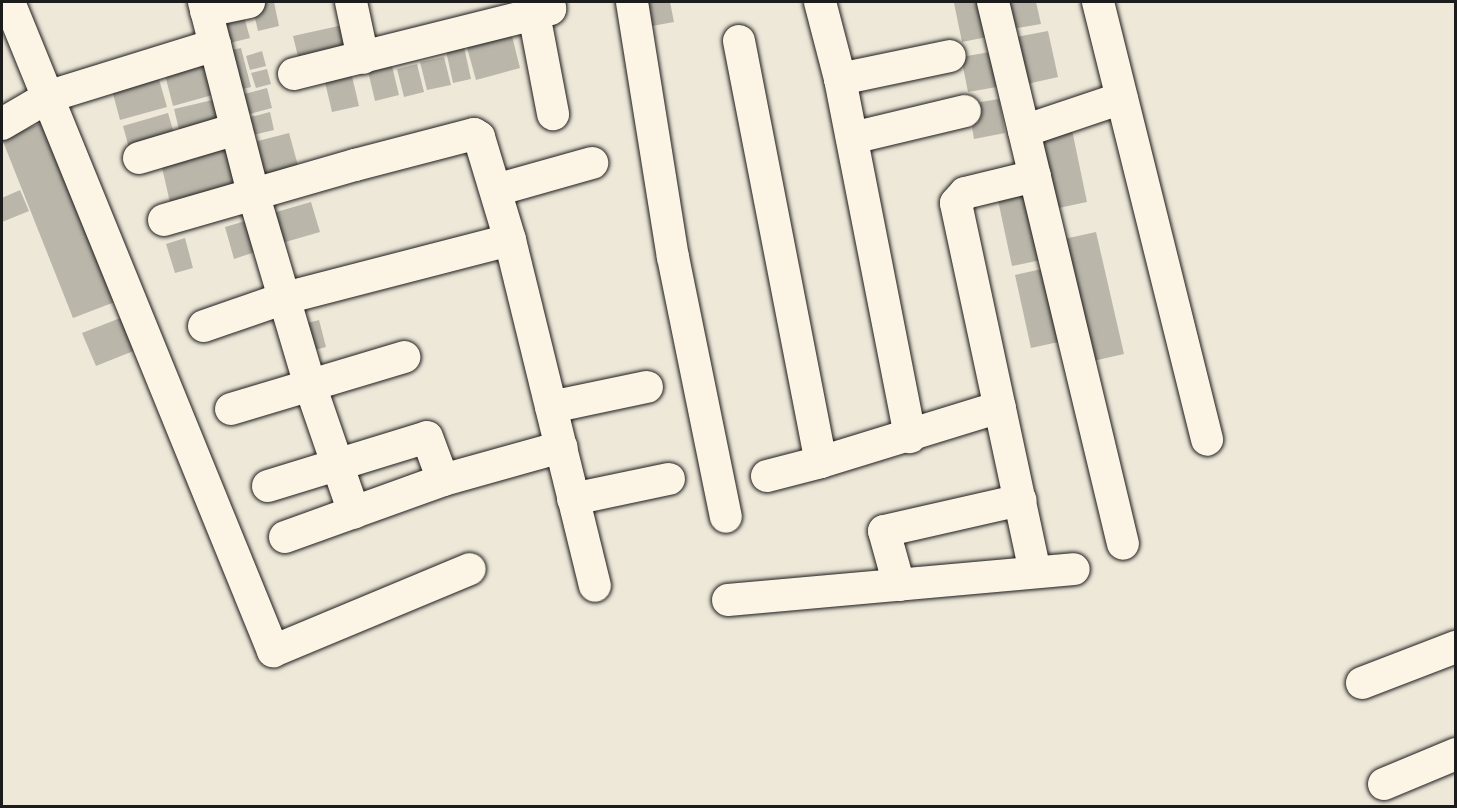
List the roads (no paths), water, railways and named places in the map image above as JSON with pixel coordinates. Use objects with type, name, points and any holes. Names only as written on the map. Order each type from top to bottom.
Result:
[{"type":"street","points":[[9,2],[50,96],[273,651],[470,569]]},
{"type":"street","points":[[249,2],[205,6],[253,193],[310,385],[354,513]]},
{"type":"street","points":[[351,2],[363,58]]},
{"type":"street","points":[[632,2],[673,257],[726,517]]},
{"type":"street","points":[[820,2],[840,79],[910,437]]},
{"type":"street","points":[[993,2],[1123,544]]},
{"type":"street","points":[[1098,2],[1207,440]]},
{"type":"street","points":[[294,74],[363,58],[542,8],[553,114]]},
{"type":"street","points":[[739,41],[821,462]]},
{"type":"street","points":[[2,124],[50,96],[215,45]]},
{"type":"street","points":[[840,79],[950,56]]},
{"type":"street","points":[[1024,131],[1122,98]]},
{"type":"street","points":[[852,138],[965,111]]},
{"type":"street","points":[[139,158],[236,129]]},
{"type":"street","points":[[164,220],[253,193],[474,134],[482,142],[510,240],[595,586]]},
{"type":"street","points":[[496,190],[592,163]]},
{"type":"street","points":[[1035,176],[965,193],[956,203],[1035,572]]},
{"type":"street","points":[[204,326],[285,298],[510,240]]},
{"type":"street","points":[[231,409],[404,357]]},
{"type":"street","points":[[551,407],[647,387]]},
{"type":"street","points":[[767,476],[910,437],[1000,407]]},
{"type":"street","points":[[268,486],[427,437],[443,480]]},
{"type":"street","points":[[285,537],[443,480],[561,447]]},
{"type":"street","points":[[573,499],[669,479]]},
{"type":"street","points":[[899,585],[884,531],[1021,500]]},
{"type":"street","points":[[728,600],[1074,569]]},
{"type":"street","points":[[1362,683],[1454,651]]},
{"type":"street","points":[[1384,784],[1455,753]]}]
